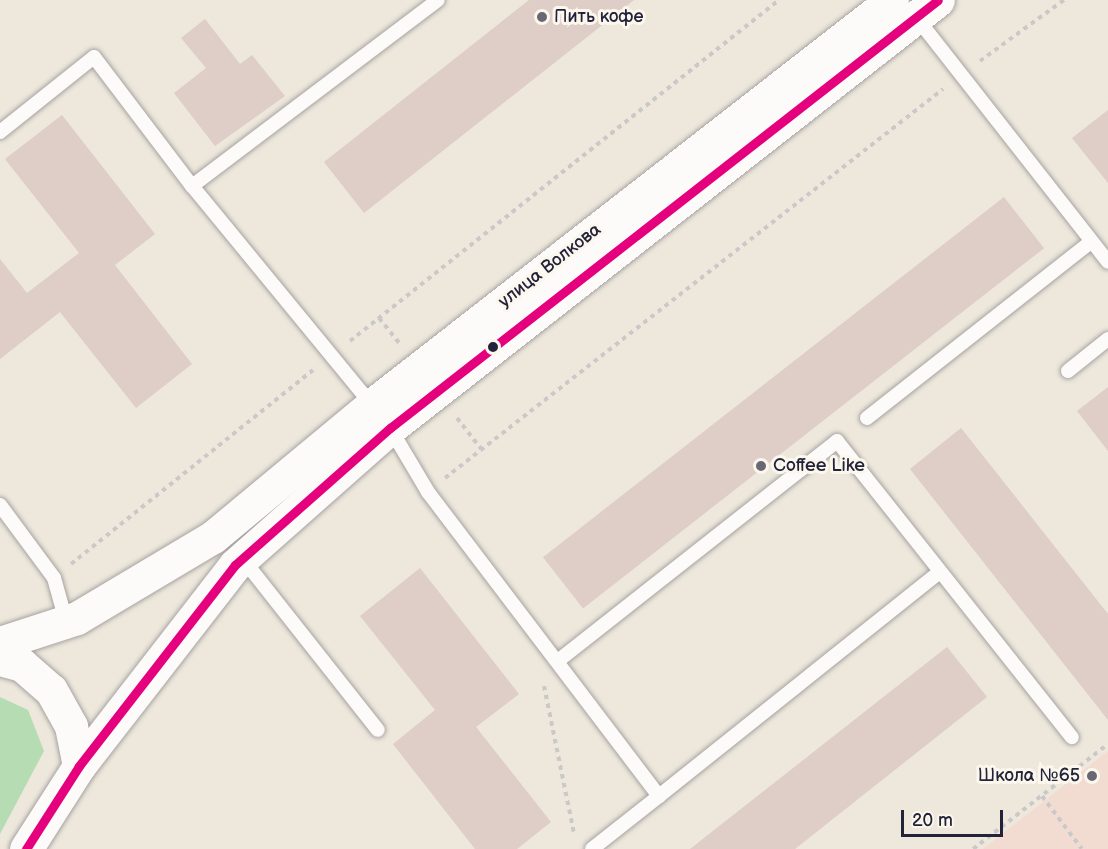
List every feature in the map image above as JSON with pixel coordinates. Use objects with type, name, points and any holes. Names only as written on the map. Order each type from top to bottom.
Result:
[{"type":"main road","name":"улица Волкова","points":[[0,644],[66,621],[213,537],[381,417],[915,6]]},
{"type":"main road","name":"улица Волкова","points":[[26,849],[79,766],[242,558],[381,417]]},
{"type":"main road","points":[[0,659],[22,665],[51,690],[71,726],[79,766]]},
{"type":"lane","points":[[192,186],[438,0]]},
{"type":"lane","points":[[915,6],[963,74],[1108,262]]},
{"type":"lane","points":[[0,132],[94,57],[192,186],[381,417],[428,492],[559,660],[659,796]]},
{"type":"lane","points":[[867,418],[1091,242]]},
{"type":"lane","points":[[1068,371],[1108,339]]},
{"type":"lane","points":[[559,660],[837,441],[1072,736]]},
{"type":"lane","points":[[0,505],[54,578],[66,621]]},
{"type":"lane","points":[[242,558],[378,730]]},
{"type":"lane","points":[[592,849],[940,573]]},
{"type":"path","points":[[54,578],[779,0]]},
{"type":"path","points":[[428,492],[963,74],[1064,0]]},
{"type":"path","points":[[559,660],[542,675],[575,837]]},
{"type":"path","points":[[973,849],[1108,744]]},
{"type":"path","points":[[1041,796],[1082,849]]},
{"type":"shaded area","name":"Школа №65","points":[[1108,751],[1108,849],[983,849]]},
{"type":"green space","points":[[0,697],[28,710],[44,751],[0,834]]},
{"type":"building","points":[[529,0],[634,0],[364,213],[324,162]]},
{"type":"building","points":[[205,19],[240,64],[252,55],[285,96],[215,146],[174,93],[206,68],[181,38]]},
{"type":"building","points":[[1108,110],[1108,183],[1072,138]]},
{"type":"building","points":[[62,115],[155,234],[115,265],[192,364],[136,408],[60,312],[0,359],[0,259],[27,293],[79,253],[5,159]]},
{"type":"building","points":[[1004,197],[1044,248],[583,608],[543,557]]},
{"type":"building","points":[[1108,387],[1108,451],[1077,411]]},
{"type":"building","points":[[961,428],[1108,614],[1108,720],[910,469]]},
{"type":"building","points":[[420,568],[519,694],[476,727],[551,822],[517,849],[475,849],[393,744],[435,710],[360,616]]},
{"type":"building","points":[[947,647],[987,697],[795,849],[690,849]]},
{"type":"transit line","points":[[26,849],[79,766],[235,565],[390,428],[938,0]]},
{"type":"place","name":"Пить кофе","points":[[542,17]]},
{"type":"place","name":"Coffee Like","points":[[761,466]]},
{"type":"place","name":"Школа №65","points":[[1092,776]]}]
